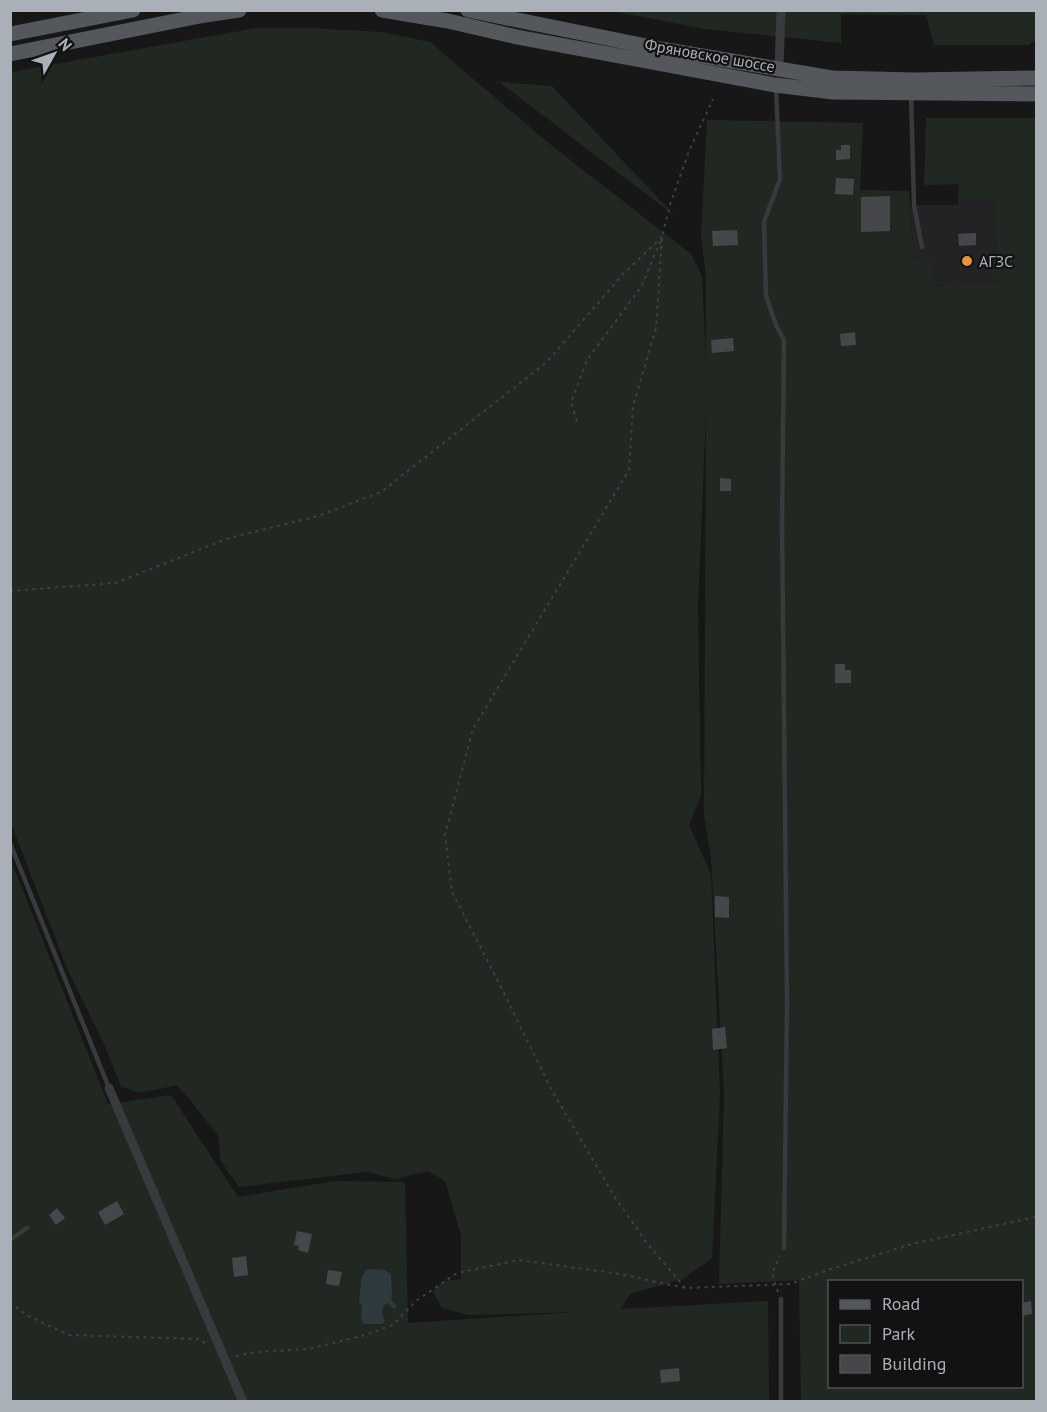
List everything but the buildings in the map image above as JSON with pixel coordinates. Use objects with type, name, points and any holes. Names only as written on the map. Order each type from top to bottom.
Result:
[{"type":"main road","points":[[10,34],[133,10]]},
{"type":"main road","points":[[10,54],[238,10]]},
{"type":"main road","name":"Фряновское шоссе","points":[[382,10],[775,86],[833,92],[1036,94]]},
{"type":"main road","name":"Фряновское шоссе","points":[[468,10],[779,70],[832,78],[915,80],[1036,78]]},
{"type":"street","points":[[779,70],[781,10]]},
{"type":"street","points":[[109,1088],[243,1401]]},
{"type":"lane","points":[[775,86],[780,179],[764,222],[766,296],[784,340],[782,522],[787,1004],[784,1248]]},
{"type":"lane","points":[[911,92],[914,205],[922,247]]},
{"type":"lane","points":[[10,843],[109,1088]]},
{"type":"lane","points":[[10,1240],[27,1228]]},
{"type":"lane","points":[[780,1401],[781,1299]]},
{"type":"path","points":[[576,421],[571,402],[587,360],[641,287],[662,237],[670,205],[689,151],[713,99]]},
{"type":"path","points":[[10,591],[116,583],[230,538],[318,516],[381,492],[547,362],[624,273],[662,237]]},
{"type":"path","points":[[662,237],[656,328],[633,406],[629,470],[473,729],[445,835],[452,892],[551,1089],[614,1196],[647,1243],[685,1288]]},
{"type":"path","points":[[10,1302],[26,1315],[69,1335],[200,1340],[225,1359],[256,1352],[308,1349],[362,1336],[393,1325],[416,1301],[457,1273],[519,1260],[609,1272],[685,1288],[790,1284],[912,1244],[1036,1217]]},
{"type":"path","points":[[781,1299],[772,1273],[784,1248]]},
{"type":"shaded area","points":[[958,199],[994,199],[999,281],[934,286],[914,262],[910,208],[914,205],[958,205]]},
{"type":"shaded area","points":[[365,1270],[385,1270],[391,1275],[391,1299],[397,1307],[393,1309],[388,1303],[383,1306],[382,1313],[385,1322],[382,1324],[364,1324],[361,1319],[362,1306],[359,1301],[362,1276]]},
{"type":"green space","points":[[612,11],[1036,11],[1036,40],[1029,45],[934,45],[926,15],[841,14],[841,43],[705,29]]},
{"type":"green space","points":[[256,28],[381,32],[430,42],[546,141],[691,254],[702,276],[706,362],[706,277],[701,236],[707,120],[863,123],[860,190],[909,191],[914,262],[933,261],[935,286],[999,281],[994,199],[958,199],[959,184],[924,185],[926,118],[1036,118],[1036,1401],[801,1401],[799,1280],[719,1284],[724,1094],[711,858],[704,815],[706,413],[698,607],[701,795],[689,825],[711,874],[720,1095],[712,1258],[683,1279],[630,1294],[621,1309],[768,1301],[769,1401],[11,1401],[10,858],[108,1104],[171,1095],[238,1197],[335,1181],[405,1182],[408,1323],[577,1312],[468,1315],[442,1308],[433,1292],[443,1281],[461,1279],[461,1235],[445,1181],[428,1171],[396,1179],[366,1172],[239,1187],[220,1160],[219,1137],[177,1085],[139,1093],[121,1086],[104,1044],[66,966],[11,823],[11,72]]},
{"type":"green space","points":[[499,82],[552,86],[675,216]]},
{"type":"place","name":"АГЗС","points":[[967,261]]}]
